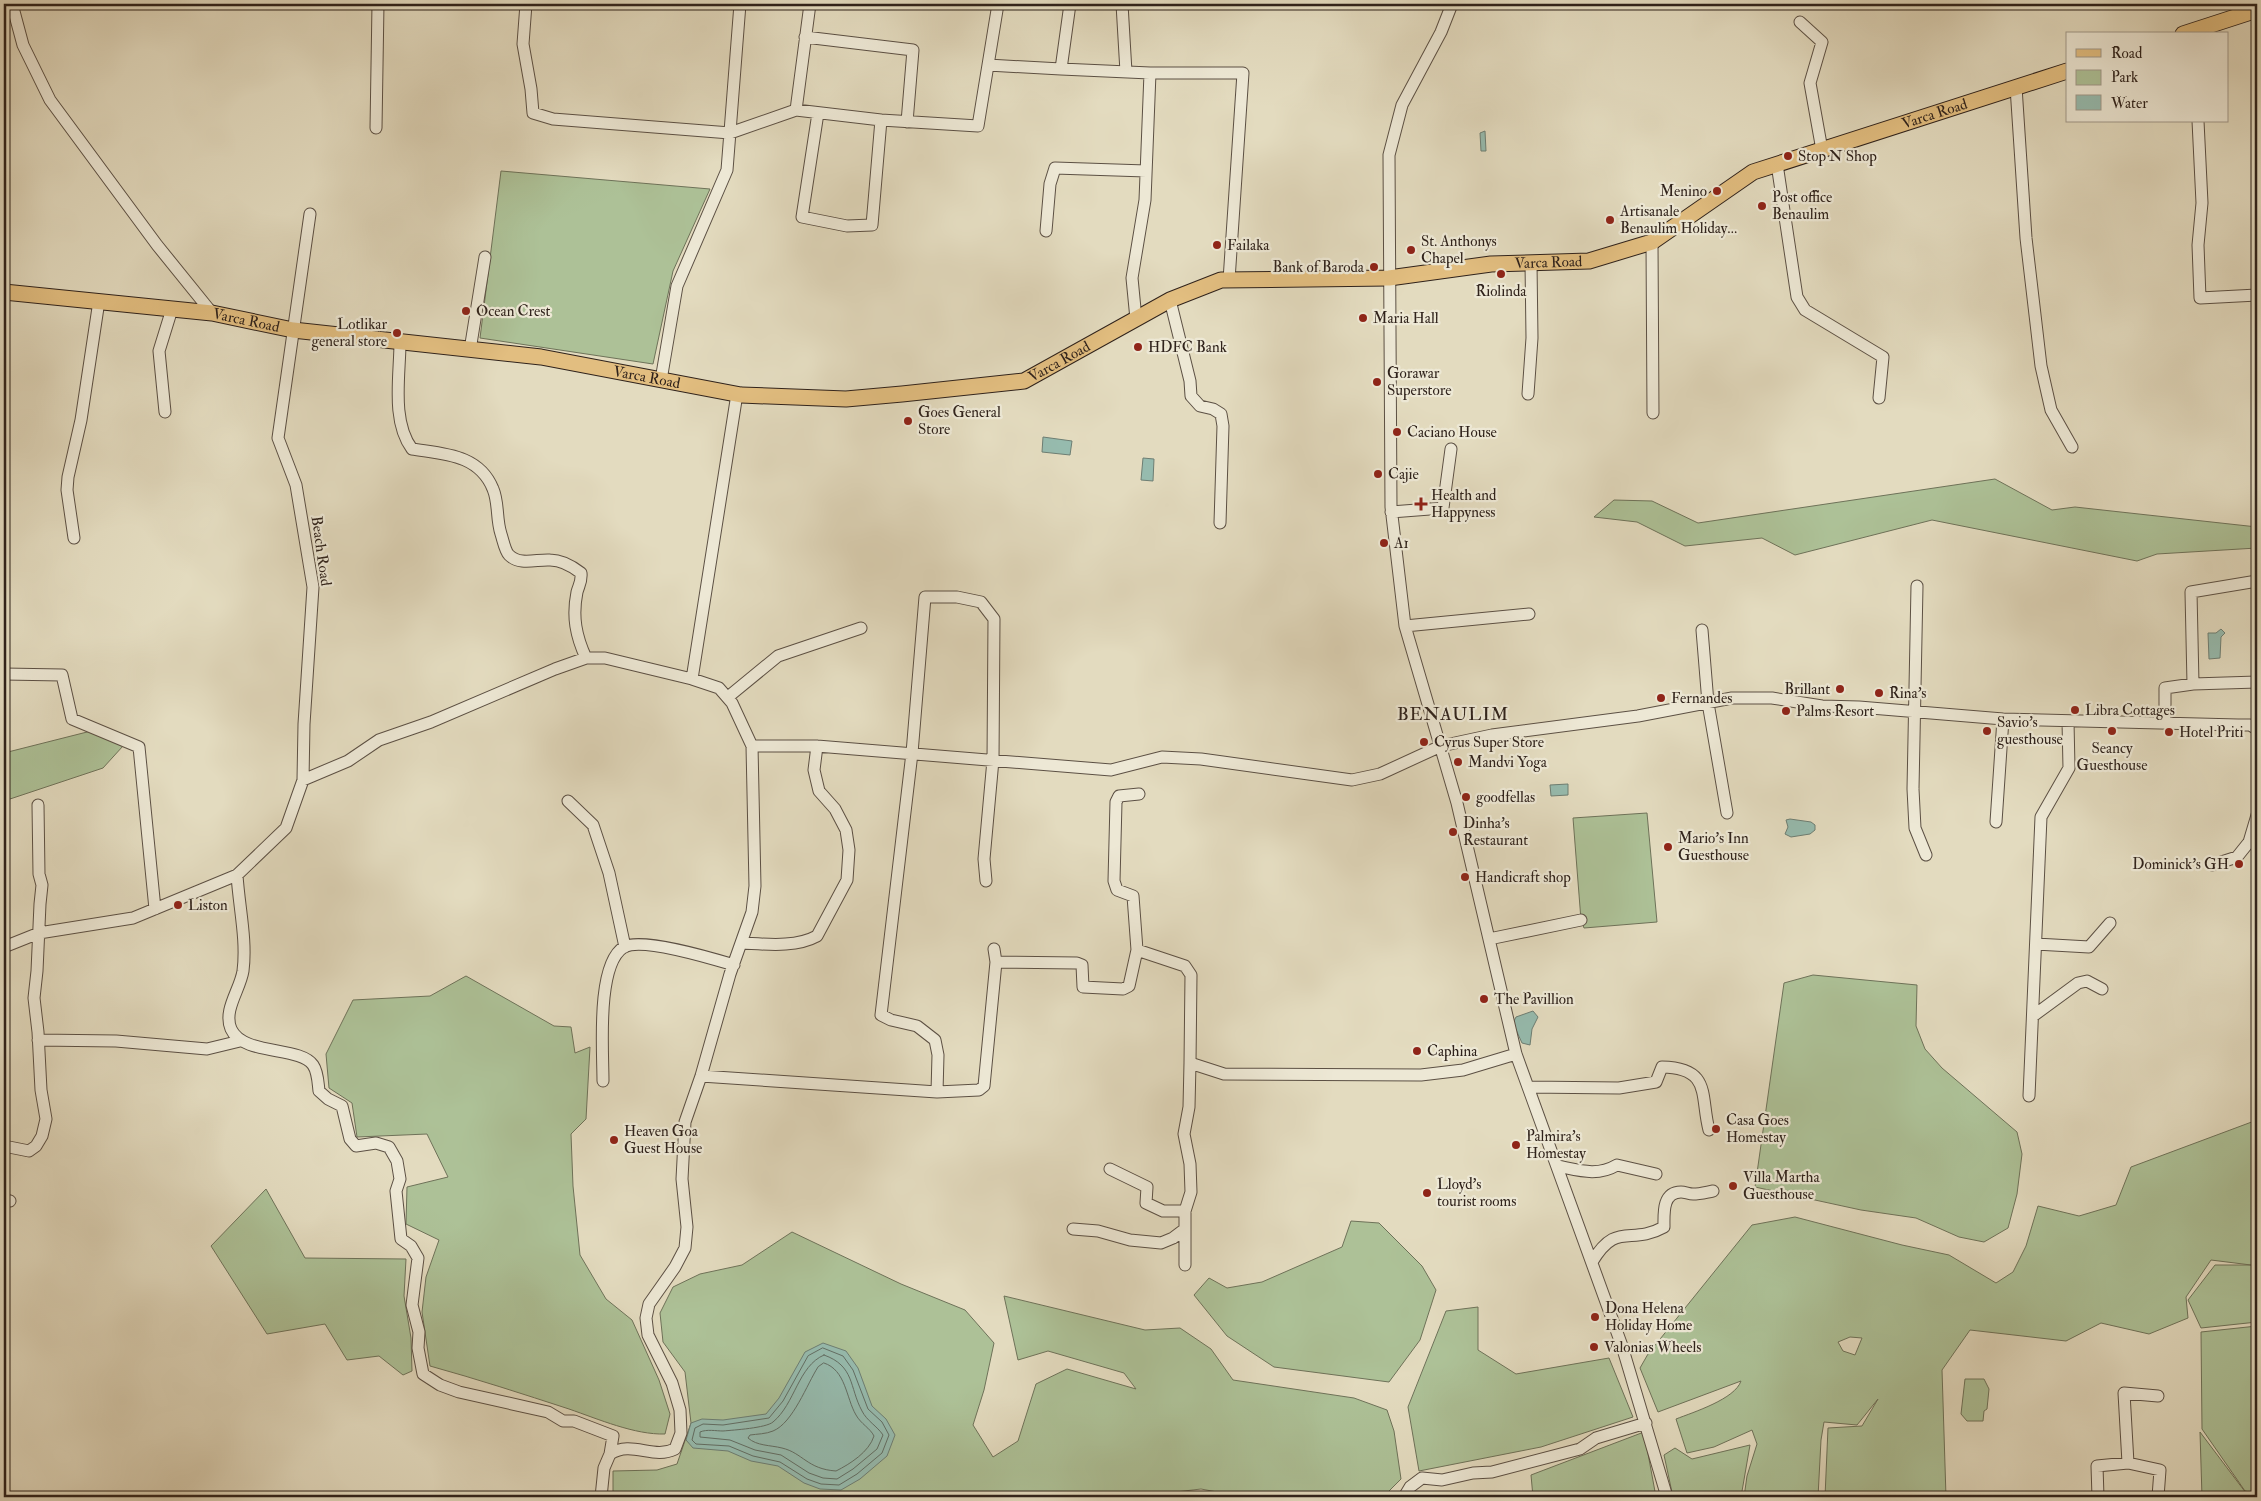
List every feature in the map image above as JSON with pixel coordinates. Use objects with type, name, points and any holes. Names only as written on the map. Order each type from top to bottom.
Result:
[{"type":"main road","points":[[2189,32],[2257,10]]},
{"type":"main road","name":"Varca Road","points":[[4,292],[212,313],[293,330],[541,358],[737,394],[846,398],[1024,381],[1170,300],[1221,280],[1389,278],[1491,264],[1589,261],[1652,242],[1753,172],[2066,71]]},
{"type":"street","points":[[12,4],[23,45],[50,100],[157,245],[212,313]]},
{"type":"street","points":[[376,128],[378,4]]},
{"type":"street","points":[[526,4],[523,44],[533,112],[553,119],[730,133],[796,110],[881,120],[978,126],[998,4]]},
{"type":"street","points":[[662,380],[677,286],[727,170],[740,4]]},
{"type":"street","points":[[796,110],[810,4]]},
{"type":"street","points":[[1060,69],[1070,4]]},
{"type":"street","points":[[1122,4],[1126,72]]},
{"type":"street","points":[[1452,4],[1441,32],[1402,105],[1389,155],[1392,512],[1405,626],[1457,802],[1516,1054],[1622,1346],[1667,1497]]},
{"type":"street","points":[[1800,22],[1822,42],[1810,83],[1822,150]]},
{"type":"street","points":[[805,37],[913,50],[907,122]]},
{"type":"street","points":[[988,65],[1150,74],[1243,73],[1229,280]]},
{"type":"street","points":[[1136,319],[1132,278],[1145,200],[1150,74]]},
{"type":"street","points":[[2016,87],[2026,238],[2041,366],[2051,410],[2072,447]]},
{"type":"street","points":[[818,113],[802,217],[847,226],[872,225],[881,120]]},
{"type":"street","points":[[2198,122],[2202,203],[2198,245],[2200,298],[2257,295]]},
{"type":"street","points":[[1777,164],[1797,297],[1805,310],[1883,357],[1879,398]]},
{"type":"street","points":[[1046,231],[1050,184],[1055,168],[1146,171]]},
{"type":"street","name":"Beach Road","points":[[238,875],[286,828],[303,780],[304,724],[313,587],[296,484],[278,438],[310,214]]},
{"type":"street","points":[[1652,242],[1653,413]]},
{"type":"street","points":[[470,350],[485,257]]},
{"type":"street","points":[[1528,394],[1532,338],[1531,263]]},
{"type":"street","points":[[1170,300],[1190,380],[1191,396],[1200,406],[1213,408],[1221,414],[1223,426],[1220,523]]},
{"type":"street","points":[[74,538],[67,490],[68,477],[81,420],[99,302]]},
{"type":"street","points":[[166,412],[159,351],[172,309]]},
{"type":"street","points":[[400,342],[399,399],[401,424],[405,439],[412,448],[461,457],[474,464],[494,490],[496,522],[508,554],[517,560],[532,562],[551,560],[572,565],[581,573],[582,579],[577,591],[575,612],[577,638],[586,658]]},
{"type":"street","points":[[692,679],[737,394]]},
{"type":"street","points":[[1392,512],[1444,508],[1452,449]]},
{"type":"street","points":[[2193,684],[2191,592],[2257,581]]},
{"type":"street","points":[[1917,586],[1913,788],[1915,828],[1926,855]]},
{"type":"street","points":[[937,1092],[938,1055],[935,1040],[917,1026],[892,1020],[881,1015],[912,754],[925,596],[957,597],[981,602],[994,619],[992,760],[984,859],[986,881]]},
{"type":"street","points":[[1405,626],[1529,614]]},
{"type":"street","points":[[728,697],[778,656],[861,628]]},
{"type":"street","points":[[1702,630],[1708,703],[1727,813]]},
{"type":"street","points":[[303,780],[348,761],[379,740],[431,722],[555,669],[586,658],[605,658],[692,679],[719,688],[732,703],[752,746],[755,886],[752,912],[685,1122],[682,1179],[687,1227],[685,1248],[676,1267],[649,1304],[646,1318],[648,1335],[672,1383],[682,1433],[675,1449],[666,1454],[628,1448],[619,1448],[610,1454]]},
{"type":"street","points":[[4,674],[62,675],[72,719],[139,747],[155,909]]},
{"type":"street","points":[[2165,722],[2164,688],[2193,684],[2257,682]]},
{"type":"street","points":[[752,746],[817,746],[1111,770],[1162,757],[1201,759],[1352,780],[1380,774],[1441,746],[1492,735],[1631,717],[1732,698],[1772,698],[1822,706],[1914,711],[2003,719],[2165,722],[2250,726],[2257,729]]},
{"type":"street","points":[[1996,822],[2003,719]]},
{"type":"street","points":[[2029,1096],[2041,817],[2069,768],[2068,721]]},
{"type":"street","points":[[742,943],[775,944],[808,941],[817,936],[847,880],[849,850],[846,830],[835,809],[819,791],[814,770],[817,746]]},
{"type":"street","points":[[996,962],[1077,963],[1082,965],[1083,987],[1123,989],[1129,986],[1137,950],[1133,896],[1117,890],[1114,881],[1116,802],[1119,796],[1139,794]]},
{"type":"street","points":[[568,801],[593,825],[609,873],[625,947]]},
{"type":"street","points":[[4,1146],[30,1150],[36,1146],[42,1136],[46,1118],[41,1090],[34,998],[42,885],[39,874],[38,805]]},
{"type":"street","points":[[2212,865],[2237,857],[2249,842],[2257,815]]},
{"type":"street","points":[[4,947],[39,933],[134,918],[238,875],[244,955],[242,972],[228,1014],[231,1030],[240,1040]]},
{"type":"street","points":[[1489,939],[1581,920]]},
{"type":"street","points":[[2036,944],[2089,947],[2110,923]]},
{"type":"street","points":[[603,1081],[604,1004],[607,977],[614,958],[625,947],[640,945],[664,948],[734,965]]},
{"type":"street","points":[[701,1076],[937,1092],[979,1090],[984,1086],[996,962],[994,949]]},
{"type":"street","points":[[1137,950],[1185,966],[1191,975],[1189,1107],[1184,1134],[1190,1164],[1191,1192],[1185,1210],[1185,1265]]},
{"type":"street","points":[[2032,1016],[2078,984],[2087,981],[2102,989]]},
{"type":"street","points":[[38,1040],[116,1041],[208,1049],[240,1040],[301,1057],[312,1064],[317,1075],[319,1091],[328,1100],[342,1106],[350,1139],[356,1146],[376,1143],[389,1146],[397,1161],[400,1179],[396,1191],[402,1239],[411,1246],[418,1258],[412,1305],[419,1332],[418,1348],[423,1374],[440,1385],[459,1392],[548,1412],[563,1421],[574,1422],[612,1436],[610,1454],[604,1468],[601,1497]]},
{"type":"street","points":[[1190,1063],[1224,1074],[1421,1075],[1463,1070],[1516,1054]]},
{"type":"street","points":[[1528,1087],[1619,1088],[1656,1082],[1662,1067],[1674,1067],[1688,1072],[1701,1082],[1710,1130]]},
{"type":"street","points":[[1557,1166],[1589,1172],[1606,1171],[1617,1165],[1656,1174]]},
{"type":"street","points":[[1110,1169],[1148,1187],[1146,1203],[1163,1211],[1185,1210]]},
{"type":"street","points":[[1592,1262],[1600,1248],[1612,1238],[1644,1236],[1664,1227],[1664,1207],[1668,1198],[1674,1194],[1680,1192],[1692,1194],[1713,1191]]},
{"type":"street","points":[[1074,1229],[1098,1231],[1130,1240],[1161,1243],[1173,1238],[1185,1229]]},
{"type":"street","points":[[2128,1463],[2124,1393],[2158,1396]]},
{"type":"street","points":[[1404,1497],[1410,1487],[1422,1478],[1442,1480],[1473,1473],[1492,1472],[1580,1449],[1596,1438],[1646,1424]]},
{"type":"street","points":[[2098,1497],[2098,1466],[2128,1463],[2160,1470],[2158,1497]]},
{"type":"green space","points":[[501,171],[710,189],[673,271],[653,364],[480,338]]},
{"type":"green space","points":[[1995,479],[2052,510],[2075,507],[2257,527],[2257,548],[2157,554],[2137,561],[1932,520],[1795,555],[1762,538],[1685,546],[1637,522],[1594,517],[1614,500],[1652,501],[1698,523]]},
{"type":"green space","points":[[91,731],[123,746],[103,768],[4,801],[4,753]]},
{"type":"green space","points":[[1647,813],[1657,922],[1584,928],[1581,920],[1573,818]]},
{"type":"green space","points":[[1813,975],[1917,985],[1916,1026],[1925,1049],[1942,1068],[2017,1132],[2022,1154],[2017,1194],[2008,1228],[1984,1242],[1959,1237],[1916,1218],[1861,1210],[1755,1187],[1784,983]]},
{"type":"green space","points":[[466,976],[554,1026],[571,1027],[575,1053],[590,1047],[586,1119],[571,1134],[573,1186],[580,1255],[606,1299],[632,1320],[659,1380],[670,1414],[665,1434],[641,1432],[617,1426],[517,1392],[430,1366],[422,1312],[426,1277],[439,1240],[406,1224],[407,1187],[448,1177],[427,1134],[357,1137],[352,1103],[329,1088],[326,1054],[353,1000],[430,996]]},
{"type":"green space","points":[[2257,1120],[2257,1322],[2201,1328],[2188,1300],[2215,1265],[2251,1265],[2211,1260],[2186,1297],[2188,1318],[2149,1334],[2101,1323],[2066,1341],[1970,1330],[1942,1370],[1946,1497],[1825,1497],[1828,1428],[1862,1426],[1878,1399],[1857,1425],[1824,1422],[1821,1440],[1818,1497],[1744,1497],[1747,1476],[1757,1444],[1752,1430],[1714,1447],[1687,1453],[1676,1419],[1723,1399],[1737,1388],[1741,1381],[1658,1412],[1640,1368],[1648,1354],[1752,1225],[1795,1217],[1902,1245],[1949,1255],[1996,1283],[2013,1272],[2026,1246],[2038,1206],[2079,1216],[2116,1205],[2131,1167]],"holes":[[[1850,1337],[1862,1338],[1855,1355],[1843,1351],[1838,1342]]]},
{"type":"green space","points":[[266,1189],[305,1258],[406,1259],[404,1296],[411,1338],[412,1371],[403,1375],[379,1356],[347,1360],[325,1324],[267,1334],[211,1246]]},
{"type":"green space","points":[[1351,1221],[1379,1223],[1422,1266],[1436,1290],[1420,1340],[1389,1382],[1274,1367],[1227,1336],[1194,1295],[1209,1278],[1227,1288],[1262,1282],[1342,1247]]},
{"type":"green space","points":[[792,1232],[901,1284],[965,1310],[994,1343],[984,1390],[973,1425],[993,1457],[1018,1441],[1036,1384],[1067,1369],[1136,1389],[1124,1373],[1048,1351],[1018,1360],[1004,1296],[1145,1330],[1180,1328],[1211,1349],[1233,1380],[1354,1398],[1387,1410],[1394,1431],[1401,1479],[1383,1497],[1244,1497],[1201,1489],[1150,1495],[1149,1497],[613,1497],[613,1471],[657,1470],[677,1464],[691,1423],[685,1372],[663,1342],[660,1313],[673,1287],[700,1274],[742,1265]]},
{"type":"green space","points":[[1478,1307],[1478,1350],[1516,1374],[1609,1358],[1633,1417],[1541,1447],[1419,1471],[1408,1407],[1446,1311]]},
{"type":"green space","points":[[2257,1326],[2257,1494],[2245,1491],[2202,1429],[2201,1332]]},
{"type":"green space","points":[[1965,1379],[1984,1379],[1989,1389],[1987,1409],[1984,1411],[1983,1421],[1967,1421],[1961,1414]]},
{"type":"green space","points":[[1644,1432],[1656,1497],[1533,1497],[1531,1475]]},
{"type":"green space","points":[[2200,1432],[2246,1493],[2257,1497],[2202,1497]]},
{"type":"green space","points":[[1750,1445],[1741,1497],[1673,1497],[1664,1455],[1675,1448],[1692,1459]]},
{"type":"water","points":[[1485,131],[1486,151],[1481,151],[1480,133]]},
{"type":"water","points":[[1043,437],[1072,441],[1070,455],[1042,452]]},
{"type":"water","points":[[1143,458],[1154,459],[1153,481],[1141,480]]},
{"type":"water","points":[[2221,629],[2225,633],[2221,637],[2220,658],[2209,659],[2208,633],[2216,633]]},
{"type":"water","points":[[1568,784],[1568,795],[1551,796],[1550,785]]},
{"type":"water","points":[[1786,820],[1811,822],[1815,825],[1815,830],[1810,834],[1791,837],[1785,834],[1788,827]]},
{"type":"water","points":[[1533,1011],[1538,1017],[1532,1029],[1530,1045],[1522,1043],[1513,1023],[1516,1017]]},
{"type":"water","points":[[823,1343],[846,1351],[858,1368],[872,1406],[886,1419],[895,1435],[887,1456],[860,1479],[841,1490],[820,1489],[804,1483],[778,1466],[751,1461],[728,1451],[693,1448],[686,1440],[691,1423],[702,1419],[723,1420],[766,1414],[779,1398],[805,1352]]},
{"type":"place","name":"Stop N Shop","points":[[1788,156]]},
{"type":"place","name":"Menino","points":[[1717,191]]},
{"type":"place","name":"Post office Benaulim","points":[[1762,206]]},
{"type":"place","name":"Artisanale Benaulim Holiday…","points":[[1610,220]]},
{"type":"place","name":"Failaka","points":[[1217,245]]},
{"type":"place","name":"St. Anthonys Chapel","points":[[1411,250]]},
{"type":"place","name":"Bank of Baroda","points":[[1374,267]]},
{"type":"place","name":"Riolinda","points":[[1501,274]]},
{"type":"place","name":"Ocean Crest","points":[[466,311]]},
{"type":"place","name":"Maria Hall","points":[[1363,318]]},
{"type":"place","name":"Lotlikar general store","points":[[397,333]]},
{"type":"place","name":"HDFC Bank","points":[[1138,347]]},
{"type":"place","name":"Gorawar Superstore","points":[[1377,382]]},
{"type":"place","name":"Goes General Store","points":[[908,421]]},
{"type":"place","name":"Caciano House","points":[[1397,432]]},
{"type":"place","name":"Cajie","points":[[1378,474]]},
{"type":"place","name":"Health and Happyness","points":[[1421,504]]},
{"type":"place","name":"A1","points":[[1384,543]]},
{"type":"place","name":"Brillant","points":[[1840,689]]},
{"type":"place","name":"Rina's","points":[[1879,693]]},
{"type":"place","name":"Fernandes","points":[[1661,698]]},
{"type":"place","name":"Libra Cottages","points":[[2075,710]]},
{"type":"place","name":"Palms Resort","points":[[1786,711]]},
{"type":"place","name":"Savio's guesthouse","points":[[1987,731]]},
{"type":"place","name":"Seancy Guesthouse","points":[[2112,731]]},
{"type":"place","name":"Hotel Priti","points":[[2169,732]]},
{"type":"place","name":"Cyrus Super Store","points":[[1424,742]]},
{"type":"place","name":"Mandvi Yoga","points":[[1458,762]]},
{"type":"place","name":"goodfellas","points":[[1466,797]]},
{"type":"place","name":"Dinha's Restaurant","points":[[1453,832]]},
{"type":"place","name":"Mario's Inn Guesthouse","points":[[1668,847]]},
{"type":"place","name":"Dominick's GH","points":[[2239,864]]},
{"type":"place","name":"Handicraft shop","points":[[1465,877]]},
{"type":"place","name":"Liston","points":[[178,905]]},
{"type":"place","name":"The Pavillion","points":[[1484,999]]},
{"type":"place","name":"Caphina","points":[[1417,1051]]},
{"type":"place","name":"Casa Goes Homestay","points":[[1716,1129]]},
{"type":"place","name":"Heaven Goa Guest House","points":[[614,1140]]},
{"type":"place","name":"Palmira's Homestay","points":[[1516,1145]]},
{"type":"place","name":"Villa Martha Guesthouse","points":[[1733,1186]]},
{"type":"place","name":"Lloyd's tourist rooms","points":[[1427,1193]]},
{"type":"place","name":"Dona Helena Holiday Home","points":[[1595,1317]]},
{"type":"place","name":"Valonias Wheels","points":[[1594,1347]]},
{"type":"district","name":"BENAULIM","points":[[1453,714]]}]
